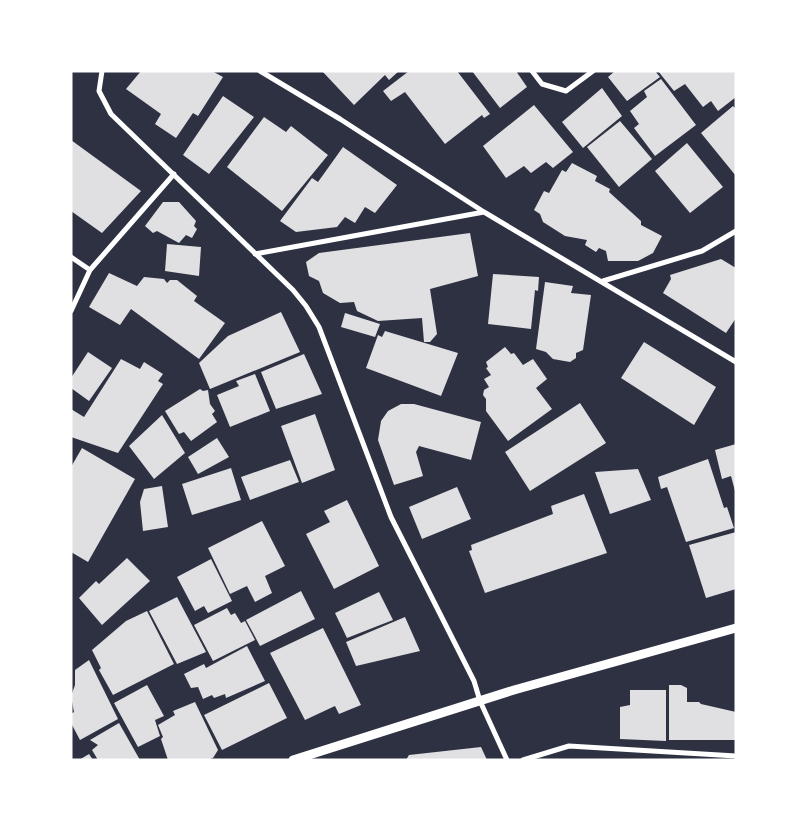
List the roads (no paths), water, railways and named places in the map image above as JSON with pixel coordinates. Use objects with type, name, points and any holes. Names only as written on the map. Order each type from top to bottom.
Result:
[{"type":"street","points":[[102,71],[99,91],[111,114],[293,290],[319,327],[392,516],[474,682],[480,701],[507,760]]},
{"type":"street","points":[[260,71],[340,119],[484,212],[603,281],[736,362]]},
{"type":"street","points":[[532,71],[542,84],[566,91],[593,71]]},
{"type":"street","points":[[71,311],[90,270],[174,174]]},
{"type":"street","points":[[255,254],[484,212]]},
{"type":"street","points":[[603,281],[702,251],[736,231]]},
{"type":"street","points":[[71,257],[90,270]]},
{"type":"street","points":[[293,760],[480,701],[736,628]]},
{"type":"street","points":[[523,760],[569,746],[736,756]]}]
